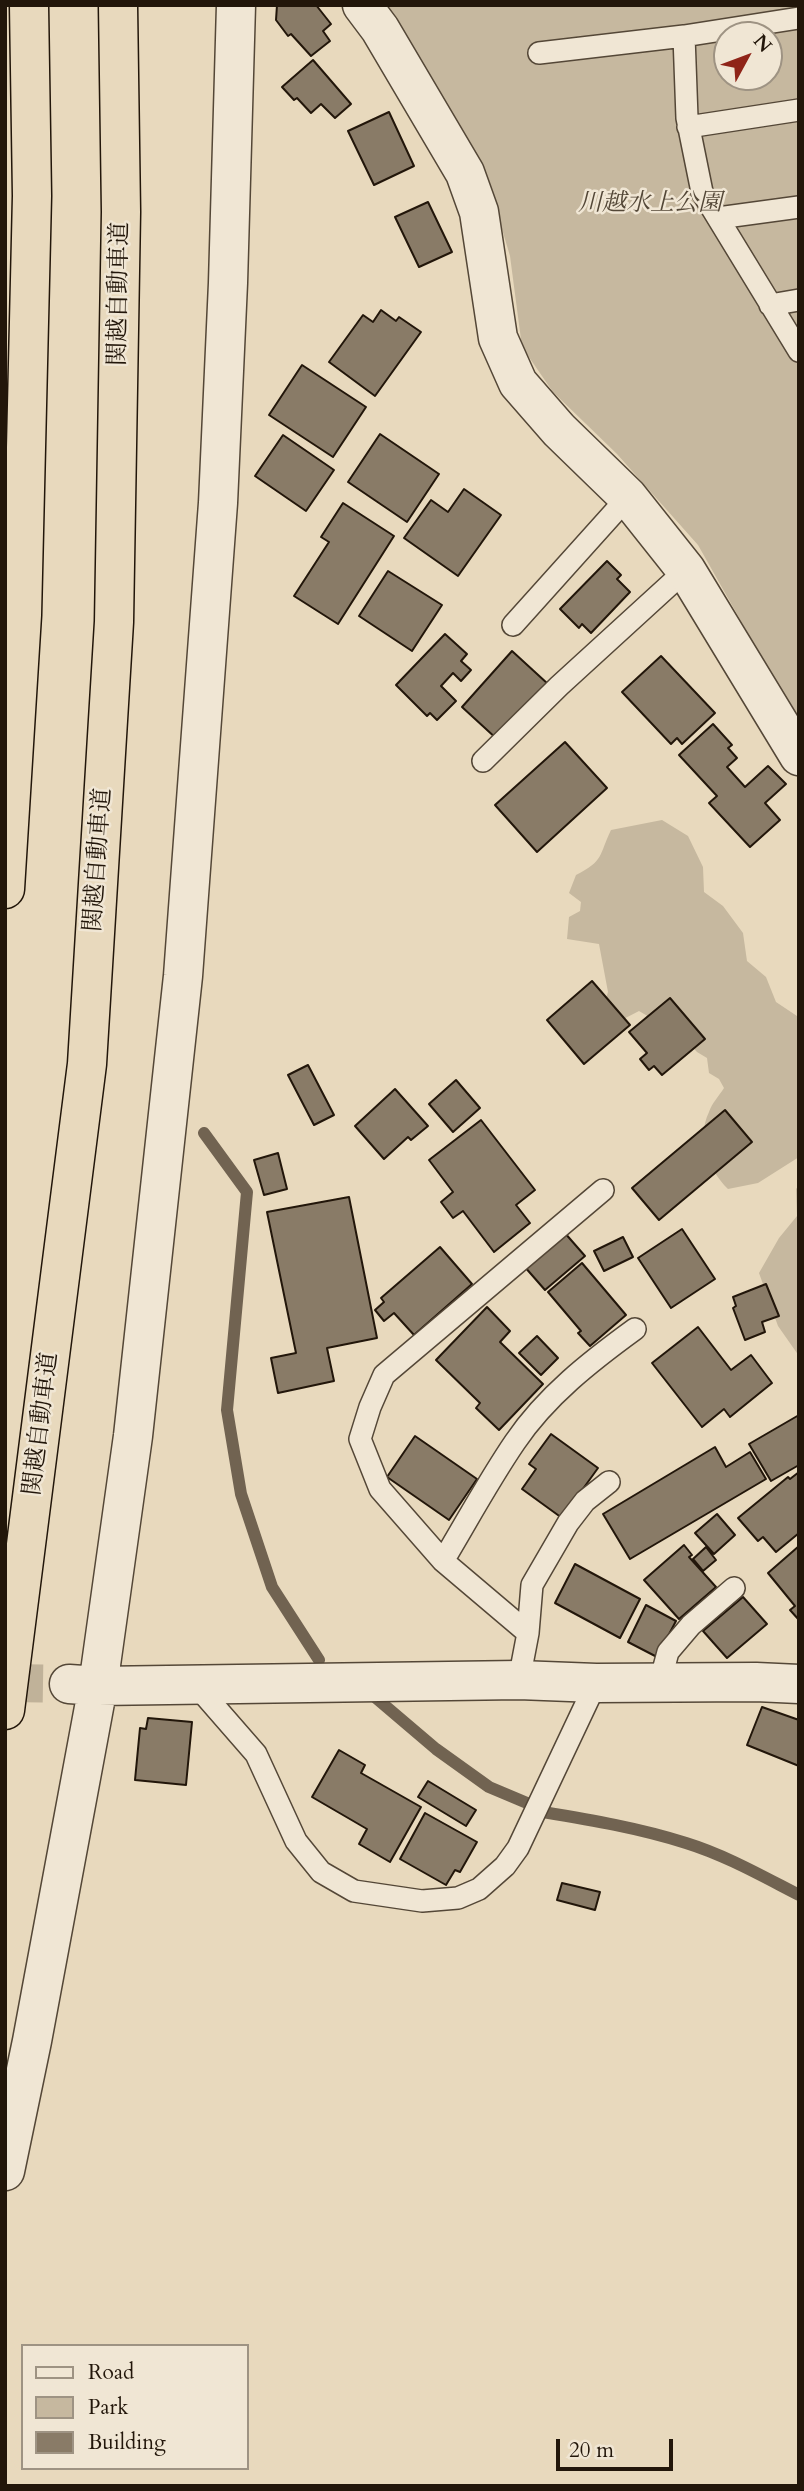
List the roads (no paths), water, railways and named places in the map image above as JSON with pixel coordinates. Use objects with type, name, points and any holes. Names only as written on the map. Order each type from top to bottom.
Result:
[{"type":"highway","points":[[5,889],[22,615],[32,196],[29,5]]},
{"type":"highway","name":"関越自動車道","points":[[5,1710],[87,1064],[114,622],[121,212],[118,5]]},
{"type":"street","points":[[5,2171],[35,2027],[83,1685],[133,1436],[183,976],[218,503],[236,5]]},
{"type":"street","points":[[362,5],[380,29],[464,173],[480,212],[498,338],[518,383],[559,430],[628,497],[686,570],[799,756]]},
{"type":"street","points":[[83,1685],[519,1679],[596,1683],[756,1682],[799,1685]]},
{"type":"lane","points":[[539,53],[684,36],[799,18]]},
{"type":"lane","points":[[684,36],[688,127],[702,192],[799,351]]},
{"type":"lane","points":[[688,127],[799,110]]},
{"type":"lane","points":[[719,218],[799,207]]},
{"type":"lane","points":[[770,304],[799,300]]},
{"type":"lane","points":[[513,625],[628,497]]},
{"type":"lane","points":[[483,761],[559,686],[686,570]]},
{"type":"lane","points":[[528,1633],[443,1561],[380,1489],[360,1439],[370,1406],[384,1375],[603,1190]]},
{"type":"lane","points":[[443,1561],[516,1440],[549,1401],[585,1365],[635,1329]]},
{"type":"lane","points":[[519,1679],[528,1633],[532,1585],[579,1508],[608,1482]]},
{"type":"lane","points":[[660,1682],[668,1652],[691,1625],[734,1588]]},
{"type":"lane","points":[[193,1683],[256,1754],[296,1841],[321,1872],[354,1891],[422,1901],[458,1898],[479,1889],[505,1866],[518,1848],[596,1683]]},
{"type":"waterway","points":[[204,1133],[247,1192],[227,1410],[241,1494],[272,1587],[319,1660]]},
{"type":"waterway","points":[[369,1692],[436,1749],[489,1787],[527,1803]]},
{"type":"waterway","points":[[543,1812],[597,1821],[686,1843],[729,1860],[799,1895]]},
{"type":"tunnel","points":[[5,1683],[69,1684]]},
{"type":"park label","name":"川越水上公園","points":[[650,204]]}]
